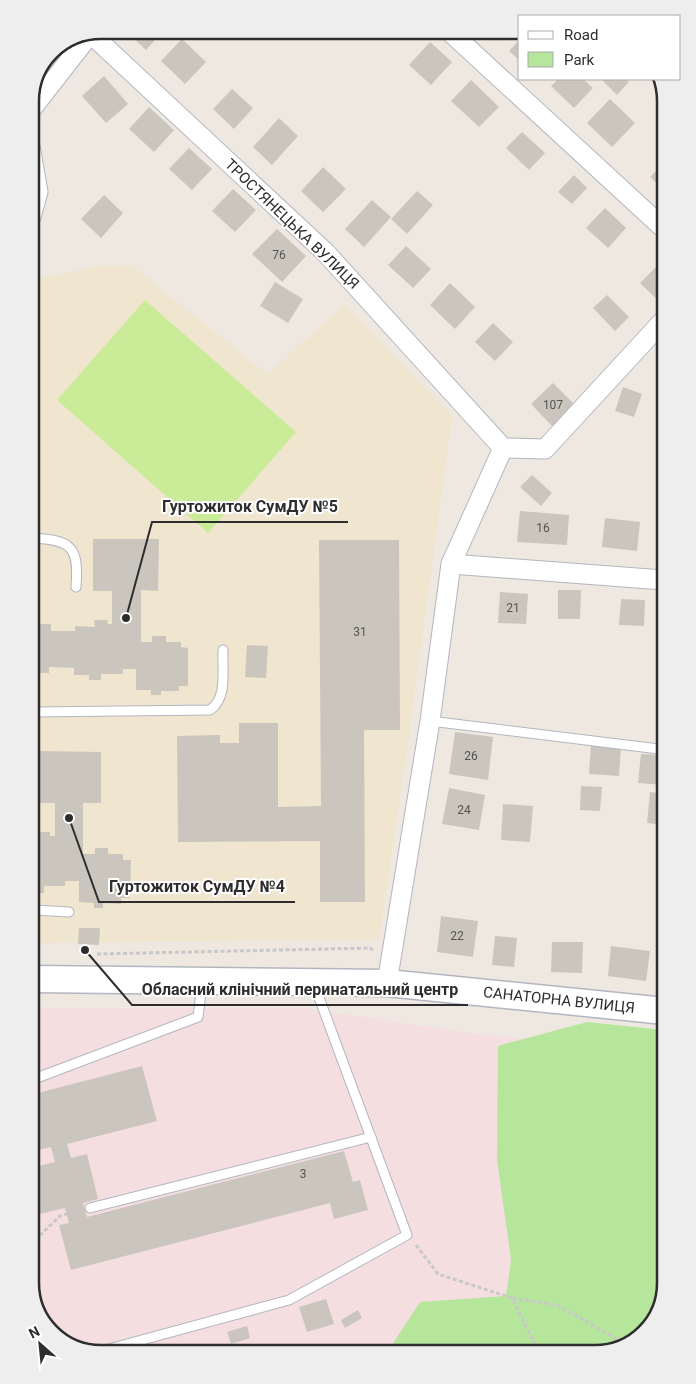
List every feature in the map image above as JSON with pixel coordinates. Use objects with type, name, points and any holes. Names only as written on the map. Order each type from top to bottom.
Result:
[{"type":"main road","name":"САНАТОРНА ВУЛИЦЯ","points":[[39,979],[313,981],[389,974],[657,1010]]},
{"type":"street","name":"ТРОСТЯНЕЦЬКА ВУЛИЦЯ","points":[[95,39],[326,253],[503,448]]},
{"type":"street","points":[[458,39],[657,222]]},
{"type":"street","points":[[39,99],[84,41]]},
{"type":"street","points":[[389,974],[430,721],[451,564],[503,448],[545,449],[657,327]]},
{"type":"street","points":[[451,564],[657,580]]},
{"type":"lane","points":[[39,538],[58,539],[72,550],[78,564],[76,587]]},
{"type":"lane","points":[[39,712],[210,710],[218,705],[222,697],[223,650]]},
{"type":"lane","points":[[430,721],[657,749]]},
{"type":"lane","points":[[39,910],[69,912]]},
{"type":"lane","points":[[39,1077],[198,1017],[203,981]]},
{"type":"lane","points":[[123,1345],[289,1300],[407,1235],[313,981]]},
{"type":"lane","points":[[90,1208],[371,1137]]},
{"type":"path","points":[[91,954],[370,948],[389,974]]},
{"type":"path","points":[[39,1236],[60,1216],[90,1208]]},
{"type":"path","points":[[407,1235],[438,1274],[512,1298],[558,1305],[620,1341]]},
{"type":"path","points":[[512,1298],[536,1345]]},
{"type":"shaded area","points":[[99,266],[132,266],[267,374],[345,305],[452,416],[379,939],[39,943],[39,278]]},
{"type":"shaded area","points":[[39,1008],[303,1008],[476,1034],[657,1052],[657,1291],[653,1307],[642,1324],[619,1341],[595,1345],[97,1345],[81,1342],[65,1334],[65,1319],[50,1319],[43,1307],[39,1283]]},
{"type":"green space","points":[[145,300],[296,432],[208,533],[57,400]]},
{"type":"green space","points":[[587,1022],[657,1029],[657,1291],[653,1307],[647,1318],[636,1330],[619,1341],[595,1345],[392,1345],[420,1302],[506,1296],[511,1260],[497,1159],[498,1046]]},
{"type":"building","points":[[134,39],[156,39],[146,50]]},
{"type":"building","points":[[182,39],[206,62],[185,84],[161,61]]},
{"type":"building","points":[[518,41],[518,59],[509,51]]},
{"type":"building","points":[[430,42],[452,62],[431,85],[409,65]]},
{"type":"building","points":[[104,76],[128,104],[106,123],[82,96]]},
{"type":"building","points":[[471,80],[499,107],[479,127],[451,101]]},
{"type":"building","points":[[557,80],[584,80],[593,88],[574,108],[551,86]]},
{"type":"building","points":[[602,80],[627,80],[629,82],[617,95]]},
{"type":"building","points":[[232,89],[253,108],[234,129],[213,109]]},
{"type":"building","points":[[610,99],[635,123],[612,147],[587,123]]},
{"type":"building","points":[[149,107],[174,130],[154,152],[129,129]]},
{"type":"building","points":[[279,118],[298,136],[272,165],[253,147]]},
{"type":"building","points":[[522,132],[545,153],[529,170],[506,148]]},
{"type":"building","points":[[189,148],[212,169],[192,190],[169,169]]},
{"type":"building","points":[[323,167],[346,189],[323,212],[301,191]]},
{"type":"building","points":[[657,170],[657,183],[650,177]]},
{"type":"building","points":[[574,175],[587,188],[572,204],[558,192]]},
{"type":"building","points":[[233,189],[256,210],[235,232],[212,211]]},
{"type":"building","points":[[417,191],[433,205],[407,234],[391,219]]},
{"type":"building","points":[[104,195],[123,213],[101,238],[81,219]]},
{"type":"building","points":[[372,200],[391,217],[364,247],[345,229]]},
{"type":"building","points":[[605,208],[626,228],[608,248],[586,228]]},
{"type":"building","points":[[277,229],[306,256],[282,282],[252,254]]},
{"type":"building","points":[[406,246],[431,269],[413,288],[388,265]]},
{"type":"building","points":[[657,266],[657,299],[640,283]]},
{"type":"building","points":[[275,282],[303,299],[288,323],[260,306]]},
{"type":"building","points":[[450,283],[475,307],[455,329],[430,305]]},
{"type":"building","points":[[607,295],[629,317],[615,331],[593,308]]},
{"type":"building","points":[[493,323],[513,342],[495,361],[475,342]]},
{"type":"building","points":[[553,383],[576,406],[553,427],[531,404]]},
{"type":"building","points":[[623,387],[642,394],[634,417],[615,411]]},
{"type":"building","points":[[532,475],[552,493],[541,506],[520,487]]},
{"type":"building","points":[[520,511],[569,515],[567,545],[517,542]]},
{"type":"building","points":[[605,518],[640,522],[637,551],[602,547]]},
{"type":"building","points":[[93,539],[159,539],[158,591],[141,590],[141,642],[152,642],[152,636],[166,636],[166,642],[181,642],[181,647],[188,648],[188,686],[179,686],[179,691],[161,691],[161,695],[151,695],[151,690],[136,690],[136,669],[123,669],[123,674],[101,674],[101,680],[89,680],[89,675],[74,675],[74,668],[49,667],[49,673],[39,673],[39,624],[51,624],[51,631],[75,631],[75,626],[95,627],[94,620],[107,620],[108,624],[112,624],[112,591],[93,591]]},
{"type":"building","points":[[319,540],[399,540],[400,730],[364,730],[365,902],[320,902],[320,841],[178,842],[177,736],[220,735],[220,743],[239,743],[239,723],[278,723],[278,807],[321,806]]},
{"type":"building","points":[[558,590],[581,590],[580,619],[558,619]]},
{"type":"building","points":[[500,592],[528,594],[526,624],[498,623]]},
{"type":"building","points":[[621,599],[645,600],[644,626],[619,625]]},
{"type":"building","points":[[247,645],[268,646],[266,678],[245,677]]},
{"type":"building","points":[[455,732],[493,737],[488,780],[449,774]]},
{"type":"building","points":[[591,744],[621,746],[619,776],[589,774]]},
{"type":"building","points":[[39,751],[101,752],[101,803],[83,803],[83,854],[95,854],[95,848],[108,848],[108,854],[123,854],[123,860],[131,860],[130,898],[121,898],[121,904],[103,903],[103,908],[94,908],[94,903],[79,902],[79,881],[65,881],[65,886],[44,886],[44,893],[39,893],[39,832],[50,832],[50,836],[55,836],[55,803],[39,803]]},
{"type":"building","points":[[641,754],[657,755],[657,784],[638,783]]},
{"type":"building","points":[[581,786],[602,787],[600,811],[580,810]]},
{"type":"building","points":[[449,788],[485,795],[479,830],[442,824]]},
{"type":"building","points":[[650,792],[657,793],[657,824],[647,823]]},
{"type":"building","points":[[503,804],[533,806],[530,842],[501,840]]},
{"type":"building","points":[[441,916],[478,921],[473,957],[437,952]]},
{"type":"building","points":[[79,928],[100,928],[99,945],[78,944]]},
{"type":"building","points":[[495,936],[517,938],[514,967],[492,965]]},
{"type":"building","points":[[552,942],[583,942],[582,973],[551,972]]},
{"type":"building","points":[[611,946],[650,951],[646,981],[608,976]]},
{"type":"building","points":[[142,1066],[157,1121],[67,1144],[71,1158],[87,1154],[98,1199],[83,1203],[87,1217],[344,1151],[353,1182],[360,1180],[368,1210],[334,1219],[330,1203],[71,1270],[59,1225],[69,1223],[65,1208],[39,1214],[39,1166],[55,1162],[51,1147],[39,1150],[39,1093]]},
{"type":"building","points":[[326,1299],[334,1324],[307,1332],[299,1307]]},
{"type":"building","points":[[358,1310],[362,1318],[345,1328],[341,1320]]},
{"type":"building","points":[[247,1326],[250,1338],[231,1344],[227,1332]]},
{"type":"place","name":"Гуртожиток СумДУ №5","points":[[126,618]]},
{"type":"place","name":"Гуртожиток СумДУ №4","points":[[69,818]]},
{"type":"place","name":"Обласний клінічний перинатальний центр","points":[[85,950]]}]
